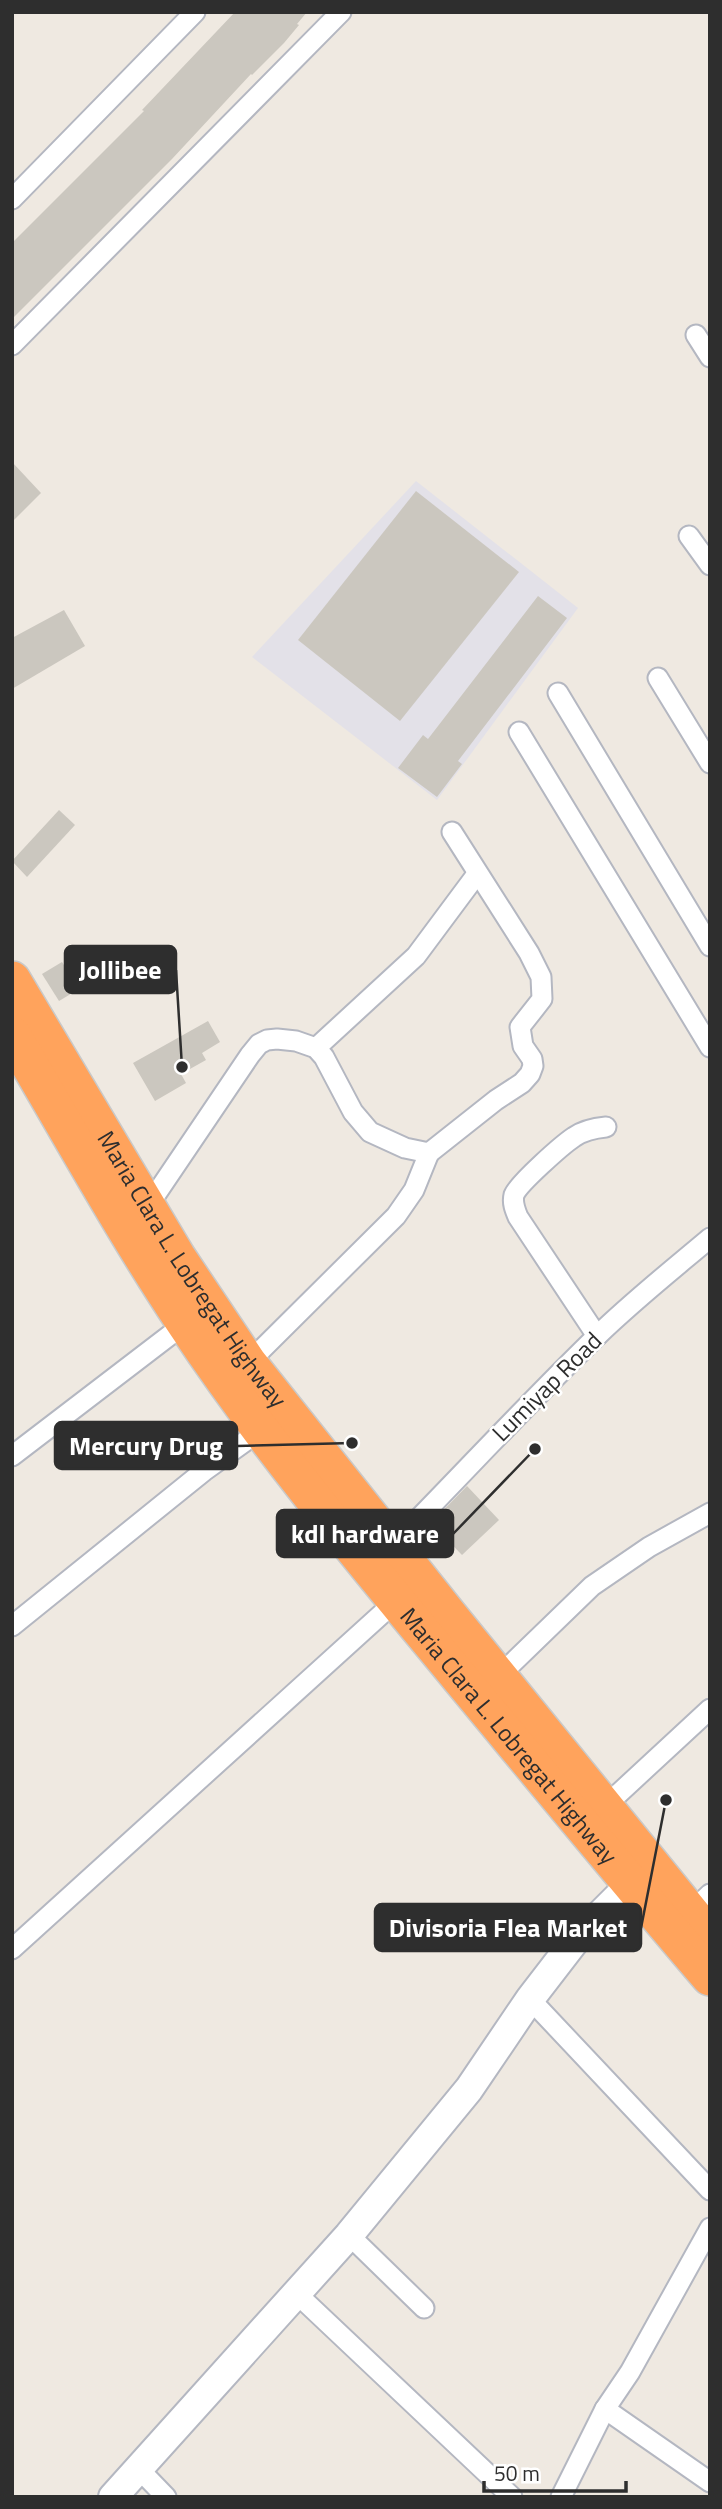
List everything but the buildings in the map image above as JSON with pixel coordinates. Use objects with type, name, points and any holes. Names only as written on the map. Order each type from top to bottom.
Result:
[{"type":"highway","name":"Maria Clara L. Lobregat Highway","points":[[12,981],[148,1206],[197,1315],[261,1430],[499,1676],[603,1808],[640,1875],[710,1977]]},
{"type":"highway","name":"Maria Clara L. Lobregat Highway","points":[[12,1035],[130,1235],[197,1315],[248,1363],[381,1557],[396,1601],[640,1875],[703,1915]]},
{"type":"street","points":[[12,199],[195,12]]},
{"type":"street","points":[[12,345],[341,12]]},
{"type":"street","points":[[696,335],[710,357]]},
{"type":"street","points":[[689,536],[710,565]]},
{"type":"street","points":[[658,678],[710,763]]},
{"type":"street","points":[[558,694],[710,946]]},
{"type":"street","points":[[519,732],[710,1047]]},
{"type":"street","points":[[248,1363],[396,1216],[414,1190],[429,1153],[496,1100],[523,1083],[533,1066],[532,1059],[523,1046],[520,1027],[542,999],[541,976],[452,832]]},
{"type":"street","points":[[316,1048],[416,956],[477,874]]},
{"type":"street","points":[[148,1206],[237,1072],[259,1044],[267,1040],[296,1041],[316,1048],[324,1057],[352,1112],[370,1132],[405,1148],[429,1153]]},
{"type":"street","points":[[597,1336],[513,1206],[514,1195],[520,1185],[575,1136],[606,1126]]},
{"type":"street","name":"Lumiyap Road","points":[[381,1557],[475,1457],[597,1336],[710,1238]]},
{"type":"street","points":[[12,1456],[197,1315]]},
{"type":"street","points":[[12,1626],[204,1471],[261,1430]]},
{"type":"street","points":[[499,1676],[592,1586],[649,1547],[710,1513]]},
{"type":"street","points":[[12,1949],[396,1601]]},
{"type":"street","points":[[603,1808],[710,1709]]},
{"type":"street","points":[[113,2497],[349,2235],[469,2088],[530,1998],[578,1938],[640,1875]]},
{"type":"street","points":[[530,1998],[710,2190]]},
{"type":"street","points":[[561,2497],[605,2409],[630,2372],[710,2228]]},
{"type":"street","points":[[349,2235],[424,2308]]},
{"type":"street","points":[[296,2294],[512,2497]]},
{"type":"street","points":[[605,2409],[710,2482]]},
{"type":"street","points":[[138,2468],[166,2497]]},
{"type":"shaded area","points":[[416,481],[578,608],[437,800],[252,657]]},
{"type":"place","name":"Jollibee","points":[[182,1067]]},
{"type":"place","name":"Mercury Drug","points":[[352,1443]]},
{"type":"place","name":"kdl hardware","points":[[535,1449]]},
{"type":"place","name":"Divisoria Flea Market","points":[[666,1800]]}]
